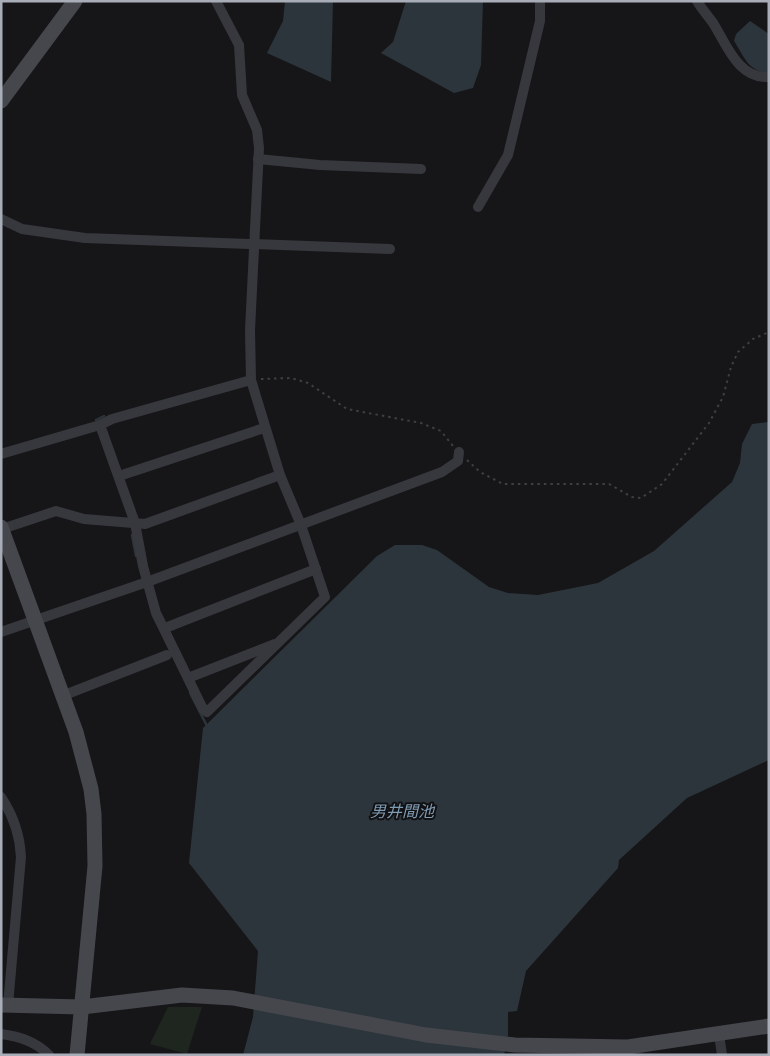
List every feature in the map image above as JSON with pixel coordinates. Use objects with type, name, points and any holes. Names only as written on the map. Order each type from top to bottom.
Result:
[{"type":"street","points":[[1,101],[75,1]]},
{"type":"street","points":[[100,425],[135,523],[156,613],[203,709],[207,712],[281,642],[325,597],[301,525],[280,475],[264,428],[251,380],[250,330],[258,159],[257,130],[242,95],[239,45],[216,1]]},
{"type":"street","points":[[478,207],[508,155],[540,21],[540,1]]},
{"type":"street","points":[[697,1],[738,64],[748,73],[760,78],[769,77]]},
{"type":"street","points":[[258,159],[320,165],[421,169]]},
{"type":"street","points":[[1,219],[22,230],[85,238],[390,249]]},
{"type":"street","points":[[1,454],[100,425],[112,419],[251,380]]},
{"type":"street","points":[[119,476],[264,428]]},
{"type":"street","points":[[1,632],[148,582],[442,472],[458,461],[459,452]]},
{"type":"street","points":[[78,1055],[95,866],[94,814],[83,754],[2,528],[56,511],[84,519],[145,524],[280,475]]},
{"type":"street","points":[[165,628],[316,569]]},
{"type":"street","points":[[188,678],[281,642]]},
{"type":"street","points":[[62,696],[167,655]]},
{"type":"street","points":[[1,797],[16,826],[20,841],[21,857],[5,1005],[82,1007],[182,995],[232,998],[426,1035],[515,1045],[628,1047],[769,1026]]},
{"type":"street","points":[[1,1034],[14,1035],[32,1043],[48,1055]]},
{"type":"street","points":[[718,1034],[722,1055]]},
{"type":"path","points":[[251,380],[292,378],[308,383],[347,409],[421,423],[441,431],[480,472],[503,484],[608,484],[632,497],[641,498],[662,484],[709,423],[723,397],[731,367],[738,352],[752,339],[769,332]]},
{"type":"shaded area","points":[[168,1007],[202,1007],[187,1054],[150,1044]]},
{"type":"water","points":[[285,1],[333,1],[331,82],[267,53],[283,21]]},
{"type":"water","points":[[406,1],[483,1],[481,65],[473,88],[454,93],[381,53],[393,42]]},
{"type":"water","points":[[750,21],[769,34],[769,74],[751,66],[734,41],[736,34]]},
{"type":"water","name":"男井間池","points":[[769,422],[769,760],[687,798],[619,860],[618,868],[526,971],[517,1011],[508,1012],[508,1035],[504,1055],[243,1055],[253,1017],[258,951],[189,863],[203,728],[377,556],[395,545],[422,545],[437,550],[489,587],[508,593],[538,595],[598,583],[654,551],[732,482],[740,463],[742,444],[752,424]]},
{"type":"waterway","points":[[96,420],[104,416]]},
{"type":"waterway","points":[[132,535],[136,556]]},
{"type":"waterway","points":[[190,693],[207,726]]}]
